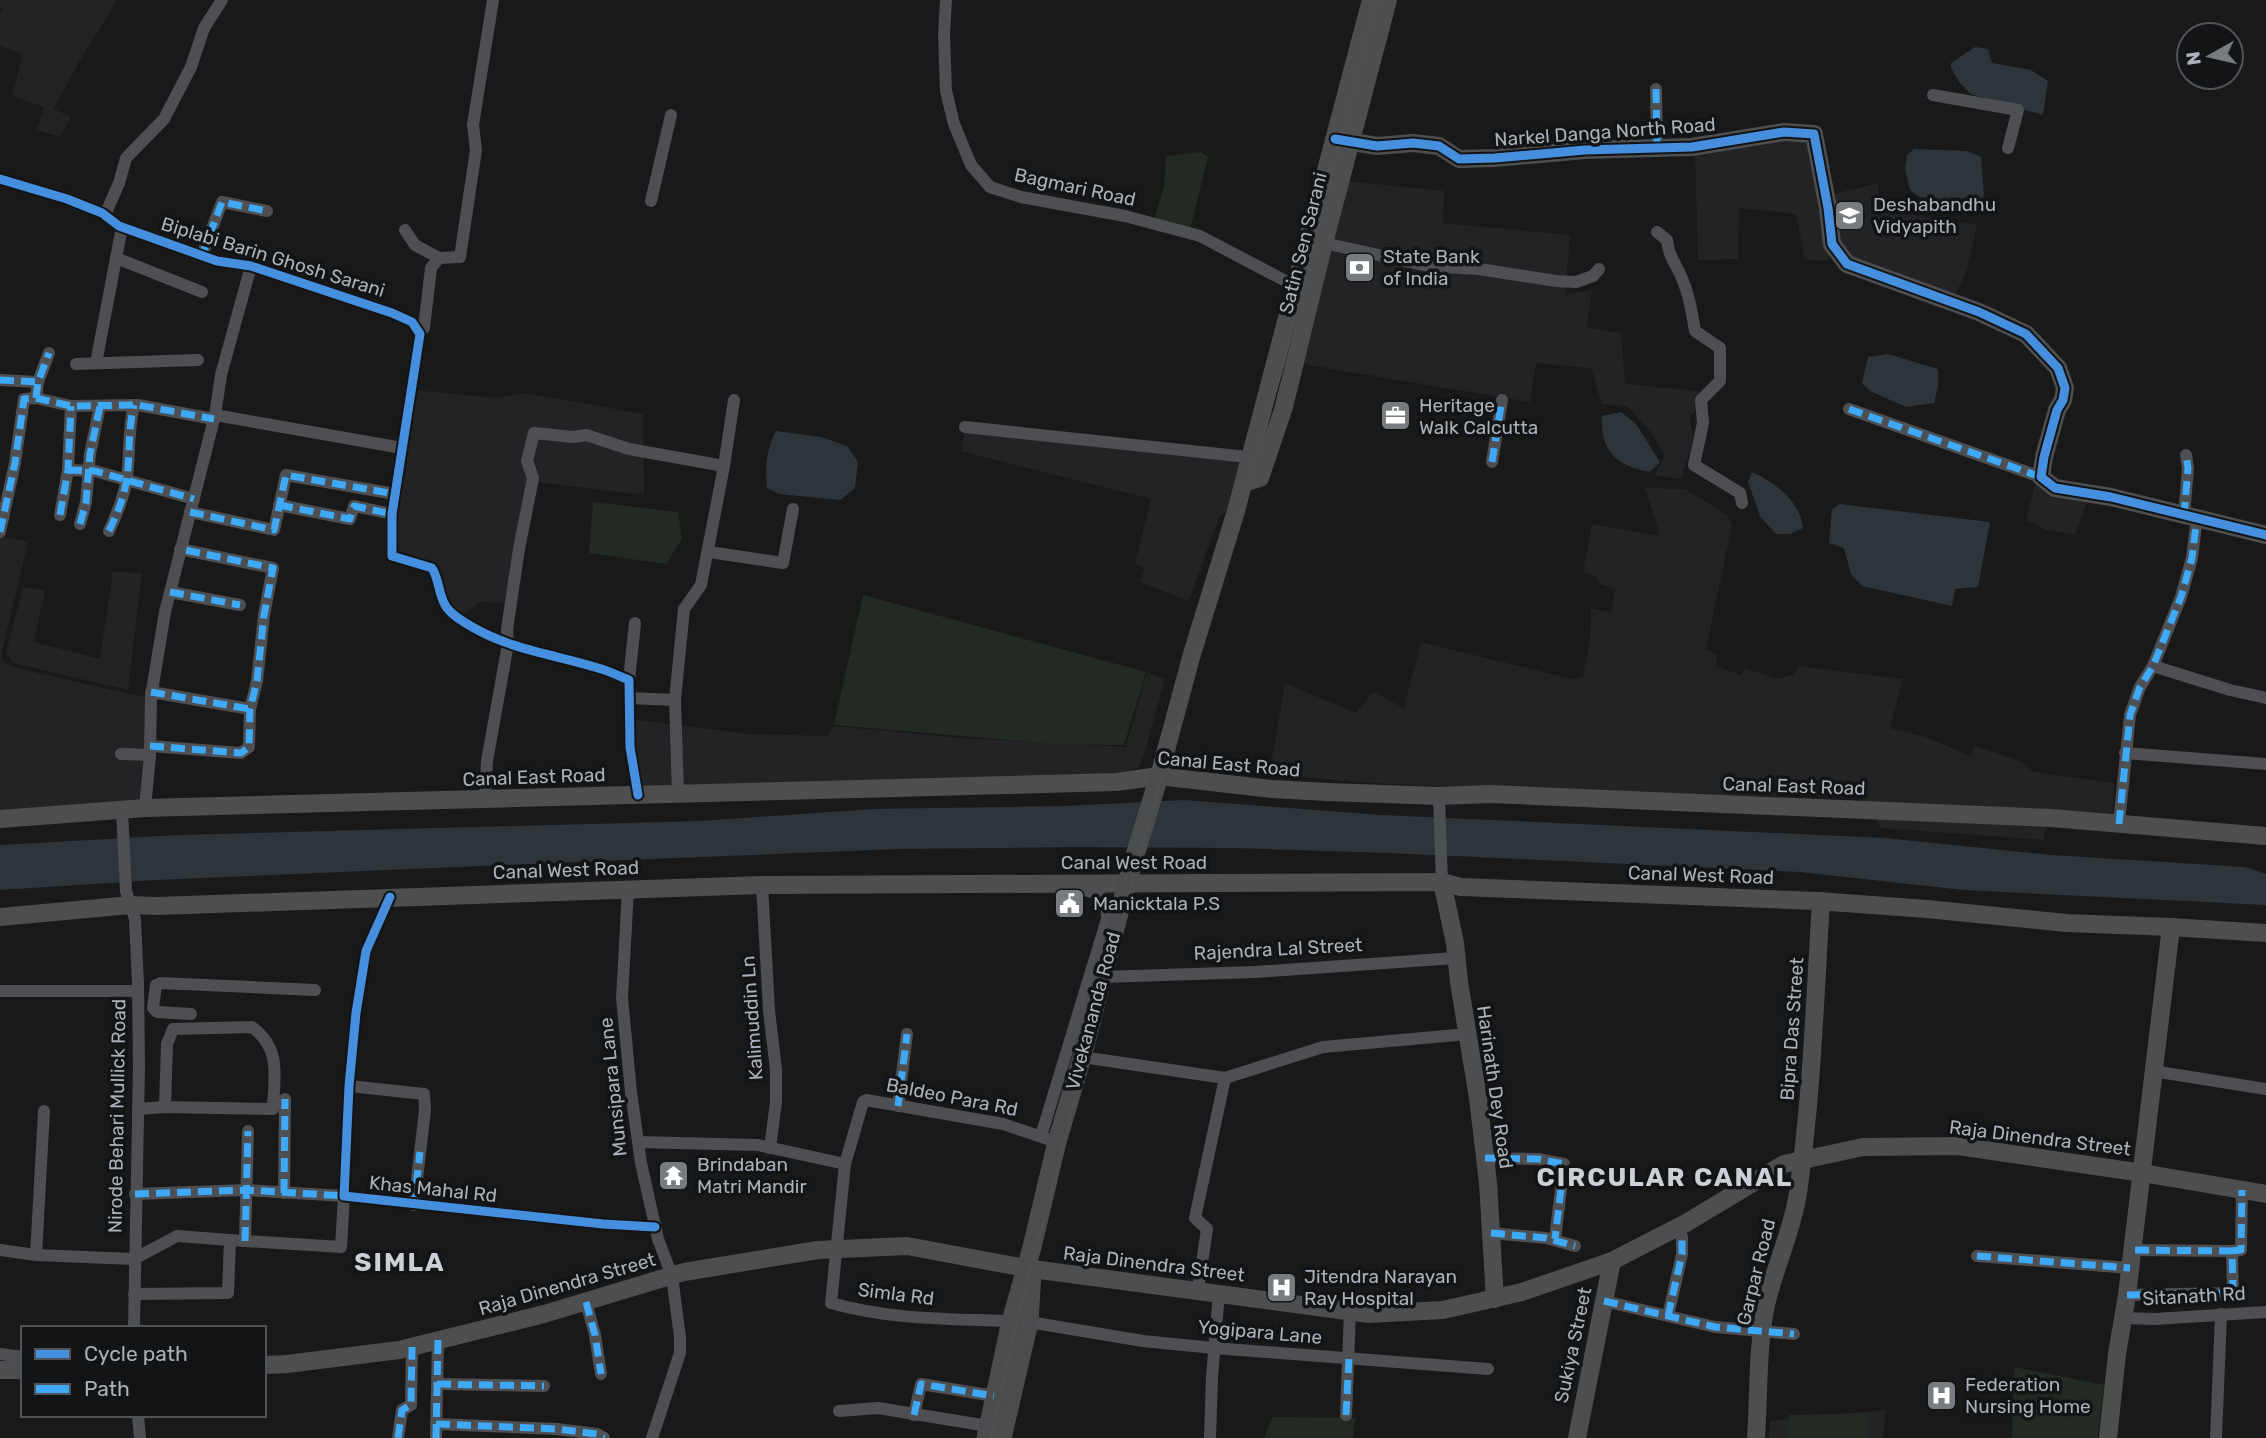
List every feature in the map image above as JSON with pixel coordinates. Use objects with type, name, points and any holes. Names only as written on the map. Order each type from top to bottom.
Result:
[{"type":"main road","name":"Satin Sen Sarani","points":[[1159,776],[1192,654],[1244,483],[1259,457],[1294,366],[1324,243],[1371,0]]},
{"type":"main road","name":"Satin Sen Sarani","points":[[1259,457],[1295,286],[1388,0]]},
{"type":"main road","name":"Narkel Danga North Road","points":[[1342,141],[1377,146],[1413,142],[1438,146],[1459,159],[1585,150],[1692,147],[1784,132],[1814,134],[1832,244],[1847,264],[1979,312],[2026,334],[2059,368],[2065,388],[2044,457],[2041,477]]},
{"type":"main road","points":[[2041,477],[2055,488],[2111,498],[2266,535]]},
{"type":"main road","name":"Canal East Road","points":[[0,819],[122,817],[145,808],[1117,782],[1159,776],[1439,804],[1489,793],[2050,818],[2266,836]]},
{"type":"main road","name":"Vivekananda Road","points":[[992,1434],[1020,1321],[1049,1139],[1082,1057],[1127,883],[1159,776]]},
{"type":"main road","name":"Canal West Road","points":[[0,917],[129,898],[158,906],[762,885],[1127,883],[1442,876],[1461,887],[1821,901],[2066,923],[2266,933]]},
{"type":"main road","name":"Harinath Dey Road","points":[[1442,876],[1455,943],[1485,1158],[1494,1299]]},
{"type":"main road","name":"Bipra Das Street","points":[[1802,1160],[1814,1050],[1821,901]]},
{"type":"main road","points":[[2108,1438],[2171,927]]},
{"type":"main road","name":"Raja Dinendra Street","points":[[266,1365],[298,1363],[412,1346],[586,1302],[673,1276],[805,1253],[907,1246],[1029,1269],[1369,1314],[1443,1310],[1522,1292],[1612,1261],[1686,1223],[1784,1164],[1863,1147],[1958,1146],[2266,1194]]},
{"type":"main road","name":"Garpar Road","points":[[1756,1438],[1761,1332],[1766,1304],[1798,1196],[1802,1160]]},
{"type":"main road","name":"Sukiya Street","points":[[1577,1438],[1612,1261]]},
{"type":"main road","name":"Vivekananda Road","points":[[992,1434],[994,1396],[1020,1321]]},
{"type":"main road","points":[[0,1370],[21,1370]]},
{"type":"street","points":[[105,215],[125,158],[164,119],[191,67],[204,28],[222,0]]},
{"type":"street","points":[[405,230],[415,244],[439,258],[460,257],[476,150],[473,125],[493,0]]},
{"type":"street","name":"Bagmari Road","points":[[946,0],[944,34],[948,102],[971,165],[990,187],[1020,197],[1125,216],[1200,236],[1295,286]]},
{"type":"street","points":[[1656,89],[1657,147]]},
{"type":"street","points":[[1933,95],[2018,110],[2008,148]]},
{"type":"street","points":[[651,201],[671,115]]},
{"type":"street","name":"Biplabi Barin Ghosh Sarani","points":[[0,179],[67,199],[105,215],[122,227],[217,261],[251,265],[412,322],[420,334],[392,514],[392,556],[432,568],[448,610],[492,638],[540,654],[598,668],[629,680]]},
{"type":"street","points":[[202,255],[222,202],[267,211]]},
{"type":"street","points":[[96,363],[122,227]]},
{"type":"street","points":[[1657,232],[1667,240],[1668,255],[1689,296],[1695,331],[1720,348],[1720,381],[1701,400],[1703,423],[1694,465],[1740,493],[1742,503]]},
{"type":"street","points":[[1324,243],[1428,265],[1479,269],[1556,281],[1576,282],[1593,276],[1599,269]]},
{"type":"street","points":[[116,258],[202,292]]},
{"type":"street","points":[[424,328],[431,268],[439,258]]},
{"type":"street","points":[[145,808],[151,692],[170,592],[215,417],[221,375],[251,265]]},
{"type":"street","points":[[36,398],[38,382],[49,353]]},
{"type":"street","points":[[76,365],[198,360]]},
{"type":"street","points":[[0,380],[38,382]]},
{"type":"street","points":[[0,532],[15,463],[24,399],[36,398],[71,406],[134,405],[402,449]]},
{"type":"street","points":[[678,794],[675,700],[684,609],[701,585],[709,552],[734,400]]},
{"type":"street","points":[[1492,462],[1502,400]]},
{"type":"street","points":[[109,531],[120,509],[127,479],[134,405]]},
{"type":"street","points":[[60,515],[68,470],[71,406]]},
{"type":"street","points":[[80,524],[86,502],[90,454],[100,406]]},
{"type":"street","points":[[1849,409],[2041,477]]},
{"type":"street","points":[[965,427],[1259,457]]},
{"type":"street","points":[[485,799],[487,761],[508,643],[507,629],[519,549],[533,478],[527,461],[534,433],[573,438],[586,435],[629,449],[724,466]]},
{"type":"street","points":[[2119,824],[2130,715],[2181,597],[2192,558],[2186,455]]},
{"type":"street","points":[[68,470],[95,471],[127,479],[192,505],[274,530],[286,475],[395,494]]},
{"type":"street","points":[[279,505],[350,519],[354,506],[392,514]]},
{"type":"street","points":[[709,552],[783,563],[793,509]]},
{"type":"street","points":[[121,754],[150,750],[241,753],[249,747],[250,709],[260,662],[264,615],[273,568],[180,549]]},
{"type":"street","points":[[170,592],[240,606]]},
{"type":"street","points":[[635,623],[629,698],[630,747],[638,795]]},
{"type":"street","points":[[2153,666],[2230,691],[2266,698]]},
{"type":"street","points":[[151,692],[250,709]]},
{"type":"street","points":[[629,698],[675,700]]},
{"type":"street","points":[[2125,753],[2266,764]]},
{"type":"street","points":[[1439,804],[1442,876]]},
{"type":"street","name":"Nirode Behari Mullick Road","points":[[122,817],[129,898],[135,919],[142,1107],[135,1194],[134,1326]]},
{"type":"street","name":"Kalimuddin Ln","points":[[762,885],[769,1010],[776,1070],[776,1102],[770,1147]]},
{"type":"street","name":"Munsipara Lane","points":[[628,889],[622,998],[631,1092],[655,1227],[673,1276],[680,1337],[680,1353],[652,1438]]},
{"type":"street","points":[[1029,890],[1083,890],[1098,895],[1108,906],[1107,919],[1049,1139]]},
{"type":"street","name":"Khas Mahal Rd","points":[[390,897],[366,951],[356,1013],[349,1086],[344,1196],[603,1224],[655,1227]]},
{"type":"street","name":"Rajendra Lal Street","points":[[1102,977],[1255,972],[1456,958]]},
{"type":"street","points":[[0,991],[138,988],[161,983],[315,990]]},
{"type":"street","points":[[153,1008],[156,985]]},
{"type":"street","points":[[138,1007],[153,1008],[157,1012],[191,1014]]},
{"type":"street","points":[[142,1107],[273,1109],[275,1066],[271,1047],[252,1027],[173,1029],[167,1044],[165,1107]]},
{"type":"street","points":[[898,1106],[907,1034]]},
{"type":"street","points":[[1082,1057],[1225,1078],[1323,1047],[1468,1034]]},
{"type":"street","points":[[2153,1071],[2266,1089]]},
{"type":"street","points":[[1198,1290],[1207,1229],[1195,1217],[1225,1078]]},
{"type":"street","points":[[349,1086],[425,1094],[414,1205]]},
{"type":"street","points":[[284,1193],[285,1099]]},
{"type":"street","name":"Baldeo Para Rd","points":[[835,1250],[845,1164],[864,1101],[1003,1124],[1049,1139]]},
{"type":"street","points":[[36,1255],[44,1111]]},
{"type":"street","points":[[245,1241],[248,1131]]},
{"type":"street","points":[[638,1142],[758,1144],[845,1164]]},
{"type":"street","points":[[1485,1158],[1538,1159],[1564,1164],[1555,1240]]},
{"type":"street","points":[[0,1250],[36,1255],[134,1259],[177,1236],[341,1247],[344,1196],[247,1190],[135,1194]]},
{"type":"street","points":[[1977,1256],[2131,1259],[2241,1250],[2242,1190]]},
{"type":"street","points":[[1491,1233],[1555,1240],[1575,1246]]},
{"type":"street","points":[[1668,1316],[1682,1254],[1682,1237]]},
{"type":"street","points":[[134,1294],[228,1293],[230,1240]]},
{"type":"street","name":"Simla Rd","points":[[835,1250],[831,1303],[865,1312],[914,1318],[1020,1321]]},
{"type":"street","points":[[2127,1295],[2233,1293],[2232,1251]]},
{"type":"street","points":[[1210,1438],[1219,1293]]},
{"type":"street","points":[[1604,1301],[1715,1327],[1794,1334]]},
{"type":"street","points":[[586,1302],[601,1374]]},
{"type":"street","points":[[1346,1415],[1350,1311]]},
{"type":"street","name":"Sitanath Rd","points":[[2123,1318],[2155,1319],[2266,1312]]},
{"type":"street","points":[[2216,1438],[2221,1314]]},
{"type":"street","name":"Yogipara Lane","points":[[1020,1321],[1214,1348],[1488,1369]]},
{"type":"street","points":[[436,1438],[438,1340]]},
{"type":"street","points":[[398,1438],[402,1410],[411,1405],[412,1346]]},
{"type":"street","points":[[0,1354],[21,1357]]},
{"type":"street","points":[[437,1384],[544,1386]]},
{"type":"street","points":[[914,1415],[921,1384],[994,1396]]},
{"type":"street","points":[[839,1411],[878,1408],[992,1434]]},
{"type":"street","points":[[138,1417],[141,1438]]},
{"type":"street","points":[[436,1424],[557,1429],[597,1434],[604,1438]]},
{"type":"shaded area","points":[[0,0],[117,0],[77,65],[54,109],[71,117],[60,137],[37,130],[44,107],[12,96],[23,54],[0,46]]},
{"type":"shaded area","points":[[1975,47],[1988,49],[1992,63],[2031,70],[2048,81],[2043,115],[1971,94],[1959,82],[1951,63]]},
{"type":"shaded area","points":[[1799,137],[1814,148],[1832,255],[1826,261],[1805,260],[1796,214],[1739,208],[1738,259],[1698,260],[1695,151]]},
{"type":"shaded area","points":[[1914,149],[1968,151],[1981,157],[1984,196],[1966,209],[1956,211],[1938,207],[1910,190],[1905,168],[1907,155]]},
{"type":"shaded area","points":[[1201,152],[1208,157],[1190,230],[1154,221],[1164,186],[1166,156]]},
{"type":"shaded area","points":[[1347,181],[1444,191],[1443,223],[1570,235],[1565,295],[1592,290],[1587,327],[1621,333],[1625,384],[1707,392],[1706,399],[1690,417],[1693,440],[1681,479],[1654,475],[1665,455],[1650,431],[1627,406],[1602,404],[1591,368],[1536,363],[1530,402],[1303,364]]},
{"type":"shaded area","points":[[1878,183],[1881,210],[1977,225],[1966,273],[1953,298],[1849,260],[1837,245],[1829,195]]},
{"type":"shaded area","points":[[1888,354],[1938,369],[1934,403],[1906,407],[1870,391],[1862,383],[1868,357]]},
{"type":"shaded area","points":[[413,390],[497,398],[526,393],[643,414],[644,495],[528,481],[505,603],[480,602],[464,615],[451,608],[439,574],[394,555],[394,514]]},
{"type":"shaded area","points":[[1621,412],[1636,424],[1660,462],[1650,472],[1628,466],[1608,448],[1604,439],[1602,416]]},
{"type":"shaded area","points":[[965,430],[1246,462],[1229,511],[1219,517],[1189,601],[1140,582],[1144,568],[1135,563],[1151,499],[961,451]]},
{"type":"shaded area","points":[[776,431],[821,437],[847,446],[858,462],[855,488],[840,500],[779,494],[767,488],[767,459]]},
{"type":"shaded area","points":[[1752,472],[1770,482],[1792,501],[1803,528],[1790,534],[1776,534],[1760,516],[1748,482]]},
{"type":"shaded area","points":[[2035,484],[2088,500],[2075,535],[2047,530],[2026,520]]},
{"type":"shaded area","points":[[1645,488],[1685,489],[1727,515],[1732,525],[1706,649],[1717,655],[1716,666],[1741,675],[1744,668],[1777,679],[1793,675],[1799,666],[1903,679],[1890,728],[1926,737],[1970,756],[1975,746],[2020,761],[2034,772],[2114,783],[2113,817],[2047,810],[2044,840],[1881,828],[1861,797],[1602,794],[1374,783],[1273,775],[1272,760],[1285,683],[1356,713],[1373,692],[1404,708],[1421,642],[1572,679],[1583,677],[1590,639],[1591,608],[1611,613],[1615,589],[1600,584],[1596,576],[1583,572],[1592,524],[1660,536]]},
{"type":"shaded area","points":[[593,502],[678,512],[682,539],[666,564],[589,553]]},
{"type":"shaded area","points":[[1839,504],[1990,522],[1978,587],[1955,589],[1952,606],[1862,586],[1851,574],[1844,548],[1829,543],[1832,510]]},
{"type":"shaded area","points":[[0,536],[28,542],[1,655],[4,662],[12,667],[148,698],[142,805],[0,816]]},
{"type":"shaded area","points":[[113,572],[142,573],[128,690],[13,663],[6,653],[23,587],[45,590],[34,642],[100,659]]},
{"type":"shaded area","points":[[863,595],[1146,672],[1124,745],[1057,744],[834,725]]},
{"type":"shaded area","points":[[1147,672],[1165,679],[1145,751],[1140,766],[1115,779],[640,792],[631,719],[748,734],[827,736],[833,726],[961,738],[1126,747]]},
{"type":"shaded area","points":[[1184,800],[1381,815],[1885,838],[2052,855],[2245,867],[2266,874],[2266,905],[1964,890],[1800,872],[1234,848],[899,849],[157,880],[0,890],[0,845],[178,835],[700,821],[873,809],[1066,806]]},
{"type":"shaded area","points":[[2014,1367],[2104,1385],[2098,1438],[2012,1438]]},
{"type":"shaded area","points":[[1886,1410],[1883,1438],[1769,1438],[1770,1421]]},
{"type":"shaded area","points":[[1868,1413],[1869,1438],[1787,1438],[1789,1415]]},
{"type":"shaded area","points":[[1273,1417],[1355,1418],[1353,1438],[1264,1438]]},
{"type":"tram line","points":[[991,1438],[1017,1321],[1137,863],[1284,363],[1377,0]]},
{"type":"marked path","points":[[1656,89],[1657,147]]},
{"type":"marked path","points":[[202,255],[222,202],[267,211]]},
{"type":"marked path","points":[[36,398],[38,382],[49,353]]},
{"type":"marked path","points":[[0,380],[38,382]]},
{"type":"marked path","points":[[0,532],[15,463],[24,399],[36,398],[71,406],[138,405],[214,419]]},
{"type":"marked path","points":[[1492,462],[1502,400]]},
{"type":"marked path","points":[[109,531],[126,485],[134,405]]},
{"type":"marked path","points":[[60,515],[68,470],[71,406]]},
{"type":"marked path","points":[[80,524],[86,502],[90,454],[100,406]]},
{"type":"marked path","points":[[1849,409],[2041,477]]},
{"type":"marked path","points":[[2184,516],[2188,468],[2186,455]]},
{"type":"marked path","points":[[68,470],[95,471],[194,499]]},
{"type":"marked path","points":[[190,512],[274,530],[286,475],[395,494]]},
{"type":"marked path","points":[[279,505],[350,519],[354,506],[392,514]]},
{"type":"marked path","points":[[2119,824],[2130,715],[2181,597],[2192,558],[2197,517]]},
{"type":"marked path","points":[[150,746],[241,753],[249,747],[250,709],[257,681],[264,615],[273,568],[180,549]]},
{"type":"marked path","points":[[170,592],[240,605]]},
{"type":"marked path","points":[[151,692],[250,709]]},
{"type":"marked path","points":[[898,1106],[907,1034]]},
{"type":"marked path","points":[[284,1193],[285,1099]]},
{"type":"marked path","points":[[245,1241],[248,1131]]},
{"type":"marked path","points":[[414,1205],[420,1152]]},
{"type":"marked path","points":[[1485,1158],[1538,1159],[1564,1164],[1555,1239]]},
{"type":"marked path","points":[[135,1194],[247,1190],[344,1196]]},
{"type":"marked path","points":[[2232,1251],[2241,1250],[2242,1190]]},
{"type":"marked path","points":[[1491,1233],[1546,1238],[1575,1246]]},
{"type":"marked path","points":[[1668,1316],[1682,1254],[1682,1237]]},
{"type":"marked path","points":[[2127,1295],[2233,1293],[2232,1251],[2132,1250]]},
{"type":"marked path","points":[[1977,1256],[2130,1268]]},
{"type":"marked path","points":[[1604,1301],[1715,1327],[1794,1334]]},
{"type":"marked path","points":[[586,1302],[601,1374]]},
{"type":"marked path","points":[[436,1438],[438,1340]]},
{"type":"marked path","points":[[398,1438],[402,1410],[411,1405],[412,1347]]},
{"type":"marked path","points":[[1346,1415],[1349,1358]]},
{"type":"marked path","points":[[437,1384],[544,1386]]},
{"type":"marked path","points":[[914,1415],[921,1384],[994,1396]]},
{"type":"marked path","points":[[436,1424],[557,1429],[597,1434],[604,1438]]},
{"type":"cycle path","points":[[1335,139],[1377,146],[1413,143],[1439,146],[1459,159],[1585,150],[1692,147],[1784,132],[1814,134],[1832,244],[1847,264],[1979,312],[2026,334],[2058,368],[2065,388],[2044,457],[2041,477],[2055,488],[2111,497],[2266,535]]},
{"type":"cycle path","points":[[0,179],[67,199],[102,213],[119,226],[217,261],[251,266],[412,322],[420,334],[392,514],[392,556],[432,568],[447,608],[456,617],[489,636],[519,647],[602,669],[629,680],[630,747],[638,795]]},
{"type":"cycle path","points":[[390,897],[366,951],[356,1013],[349,1086],[344,1196],[603,1224],[655,1227]]},
{"type":"place","name":"Deshabandhu Vidyapith","points":[[1850,215]]},
{"type":"place","name":"State Bank of India","points":[[1360,267]]},
{"type":"place","name":"Heritage Walk Calcutta","points":[[1396,416]]},
{"type":"place","name":"Manicktala P.S","points":[[1070,903]]},
{"type":"place","name":"Brindaban Matri Mandir","points":[[674,1175]]},
{"type":"place","name":"Jitendra Narayan Ray Hospital","points":[[1281,1287]]},
{"type":"place","name":"Federation Nursing Home","points":[[1942,1395]]},
{"type":"district","name":"CIRCULAR CANAL","points":[[1665,1177]]},
{"type":"district","name":"SIMLA","points":[[400,1262]]}]
